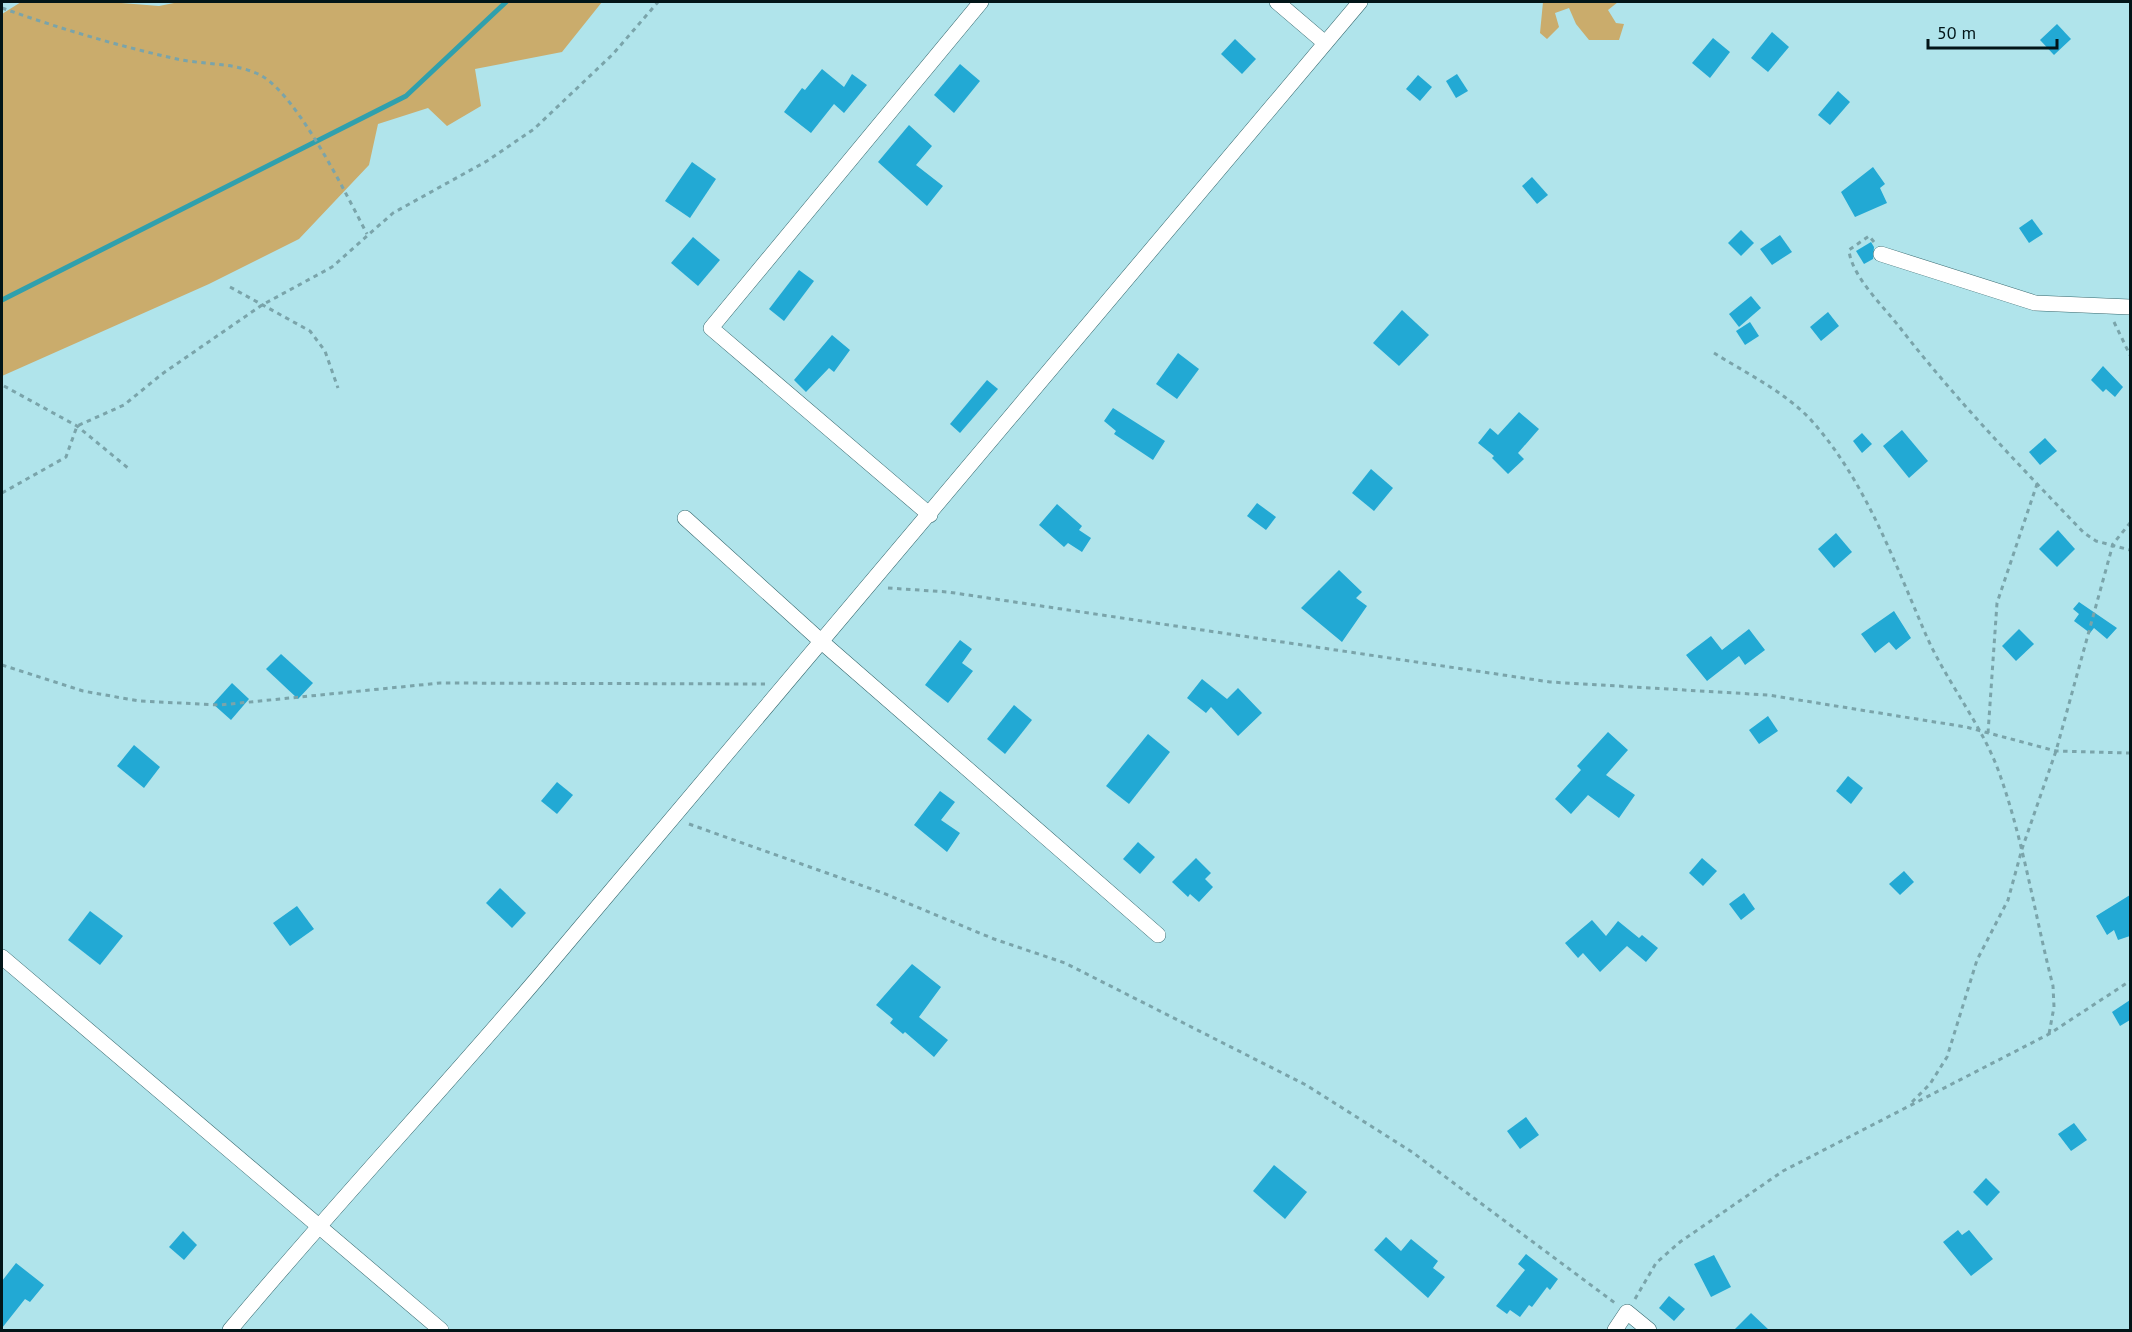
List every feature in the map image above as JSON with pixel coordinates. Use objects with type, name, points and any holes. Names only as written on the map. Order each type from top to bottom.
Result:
[{"type":"street","points":[[930,515],[711,328],[981,2]]},
{"type":"street","points":[[1277,2],[1325,43]]},
{"type":"street","points":[[230,1330],[317,1226],[454,1076],[788,685],[1360,2]]},
{"type":"street","points":[[1881,254],[2035,303],[2130,308]]},
{"type":"street","points":[[685,518],[823,643],[1158,935]]},
{"type":"street","points":[[2,957],[441,1330]]},
{"type":"street","points":[[1615,1330],[1627,1312],[1649,1330]]},
{"type":"path","points":[[2,494],[66,457],[77,426],[124,405],[162,374],[262,305],[332,267],[393,213],[487,161],[534,129],[613,54],[658,2]]},
{"type":"path","points":[[2,8],[177,59],[232,67],[261,76],[284,95],[316,142],[367,234]]},
{"type":"path","points":[[1881,254],[1869,236],[1849,250],[1856,273],[1869,287],[1881,308],[1966,410],[2084,533],[2096,541],[2130,550]]},
{"type":"path","points":[[230,287],[310,331],[325,351],[338,388]]},
{"type":"path","points":[[2106,306],[2130,356]]},
{"type":"path","points":[[1714,354],[1771,389],[1812,421],[1840,454],[1887,545],[1932,647],[2000,773],[2022,849],[2053,986],[2054,1007],[2049,1034]]},
{"type":"path","points":[[4,386],[77,426],[129,468]]},
{"type":"path","points":[[1988,733],[1997,603],[2037,484]]},
{"type":"path","points":[[1909,1106],[1930,1084],[1947,1057],[1977,960],[2008,900],[2022,849],[2056,751],[2113,544],[2130,523]]},
{"type":"path","points":[[870,587],[948,592],[1550,682],[1768,695],[1977,730],[2056,751],[2130,753]]},
{"type":"path","points":[[2,666],[84,691],[139,701],[220,705],[440,683],[788,685]]},
{"type":"path","points":[[673,819],[883,893],[994,939],[1065,963],[1306,1085],[1412,1152],[1627,1312],[1656,1263],[1696,1231],[1783,1171],[2049,1034],[2130,981]]},
{"type":"shaded area","points":[[21,2],[109,2],[159,6],[179,2],[602,2],[562,52],[475,69],[481,106],[447,126],[428,108],[378,124],[369,165],[299,239],[209,284],[2,376],[2,14]]},
{"type":"shaded area","points":[[1543,2],[1618,2],[1608,10],[1616,23],[1624,24],[1619,40],[1589,40],[1576,24],[1569,8],[1555,13],[1559,27],[1547,39],[1540,33]]},
{"type":"building","points":[[2057,24],[2071,39],[2054,55],[2040,40]]},
{"type":"building","points":[[1772,32],[1789,47],[1768,72],[1751,58]]},
{"type":"building","points":[[1713,38],[1730,52],[1710,78],[1692,63]]},
{"type":"building","points":[[1235,39],[1256,59],[1242,74],[1221,54]]},
{"type":"building","points":[[960,64],[980,81],[954,113],[934,95]]},
{"type":"building","points":[[822,69],[844,87],[852,74],[867,85],[844,113],[834,104],[811,133],[784,112],[802,88],[805,90]]},
{"type":"building","points":[[1457,74],[1468,91],[1456,98],[1446,81]]},
{"type":"building","points":[[1418,75],[1432,87],[1420,101],[1406,89]]},
{"type":"building","points":[[1838,91],[1850,102],[1830,125],[1818,115]]},
{"type":"building","points":[[909,125],[932,146],[916,165],[943,186],[927,206],[878,162]]},
{"type":"building","points":[[692,162],[716,179],[690,218],[665,201]]},
{"type":"building","points":[[1873,167],[1885,184],[1880,188],[1887,203],[1855,217],[1841,192]]},
{"type":"building","points":[[1532,177],[1548,195],[1537,204],[1522,186]]},
{"type":"building","points":[[2032,219],[2043,234],[2029,243],[2019,228]]},
{"type":"building","points":[[1741,230],[1754,243],[1741,256],[1728,243]]},
{"type":"building","points":[[1780,235],[1792,252],[1772,265],[1760,249]]},
{"type":"building","points":[[693,237],[720,260],[698,286],[671,263]]},
{"type":"building","points":[[1871,242],[1874,247],[1873,259],[1864,264],[1856,251]]},
{"type":"building","points":[[799,270],[814,281],[784,321],[769,309]]},
{"type":"building","points":[[1751,296],[1761,308],[1739,327],[1729,314]]},
{"type":"building","points":[[1402,310],[1429,335],[1399,366],[1373,343]]},
{"type":"building","points":[[1828,312],[1839,326],[1821,341],[1810,327]]},
{"type":"building","points":[[1750,322],[1759,336],[1745,345],[1736,331]]},
{"type":"building","points":[[832,335],[850,350],[834,372],[829,368],[806,392],[794,380]]},
{"type":"building","points":[[1178,353],[1199,369],[1177,399],[1156,384]]},
{"type":"building","points":[[2103,366],[2123,387],[2115,397],[2106,389],[2103,392],[2091,380]]},
{"type":"building","points":[[987,380],[998,389],[960,433],[950,424]]},
{"type":"building","points":[[1113,408],[1165,441],[1153,460],[1114,434],[1116,431],[1104,421]]},
{"type":"building","points":[[1519,412],[1539,429],[1518,453],[1524,459],[1508,474],[1492,458],[1494,456],[1478,443],[1490,428],[1498,435]]},
{"type":"building","points":[[1902,430],[1928,461],[1909,478],[1883,446]]},
{"type":"building","points":[[1862,433],[1872,444],[1862,453],[1853,441]]},
{"type":"building","points":[[2045,438],[2057,451],[2040,465],[2029,452]]},
{"type":"building","points":[[1371,469],[1393,488],[1374,511],[1352,493]]},
{"type":"building","points":[[1257,503],[1276,517],[1266,530],[1247,516]]},
{"type":"building","points":[[1057,504],[1082,526],[1079,530],[1091,538],[1082,552],[1068,543],[1064,547],[1039,525]]},
{"type":"building","points":[[2058,530],[2075,549],[2057,567],[2039,549]]},
{"type":"building","points":[[1836,533],[1852,552],[1834,568],[1818,549]]},
{"type":"building","points":[[1339,570],[1362,592],[1356,598],[1367,606],[1342,642],[1301,608]]},
{"type":"building","points":[[2079,602],[2117,628],[2107,639],[2094,628],[2090,633],[2074,621],[2079,614],[2073,609]]},
{"type":"building","points":[[1894,611],[1911,638],[1896,650],[1889,642],[1875,653],[1861,634]]},
{"type":"building","points":[[1749,629],[1765,650],[1745,665],[1739,656],[1707,681],[1686,655],[1711,636],[1722,650]]},
{"type":"building","points":[[2019,629],[2034,644],[2016,661],[2002,646]]},
{"type":"building","points":[[960,640],[972,649],[962,663],[973,671],[948,703],[925,685]]},
{"type":"building","points":[[281,654],[313,683],[298,699],[266,669]]},
{"type":"building","points":[[1202,679],[1227,699],[1238,688],[1262,713],[1238,736],[1211,707],[1206,713],[1187,698]]},
{"type":"building","points":[[232,683],[249,699],[231,720],[213,704]]},
{"type":"building","points":[[1014,705],[1032,720],[1005,754],[987,739]]},
{"type":"building","points":[[1768,716],[1778,731],[1759,744],[1749,730]]},
{"type":"building","points":[[1608,732],[1628,750],[1606,775],[1635,795],[1619,818],[1588,795],[1571,814],[1555,799],[1581,770],[1577,766]]},
{"type":"building","points":[[1148,734],[1170,752],[1129,804],[1106,786]]},
{"type":"building","points":[[134,745],[160,767],[144,788],[117,766]]},
{"type":"building","points":[[1848,776],[1863,788],[1851,804],[1836,791]]},
{"type":"building","points":[[557,782],[573,795],[557,814],[541,801]]},
{"type":"building","points":[[940,791],[955,802],[941,820],[960,833],[947,852],[914,825]]},
{"type":"building","points":[[1138,842],[1155,857],[1140,874],[1123,859]]},
{"type":"building","points":[[1196,858],[1211,873],[1205,879],[1213,887],[1199,902],[1190,894],[1188,897],[1172,882]]},
{"type":"building","points":[[1702,858],[1717,871],[1703,886],[1689,873]]},
{"type":"building","points":[[1904,871],[1914,882],[1900,895],[1889,884]]},
{"type":"building","points":[[500,888],[526,913],[512,928],[486,903]]},
{"type":"building","points":[[1744,893],[1755,909],[1741,920],[1729,904]]},
{"type":"building","points":[[2130,895],[2130,936],[2118,940],[2114,930],[2107,935],[2096,916]]},
{"type":"building","points":[[297,906],[314,929],[290,946],[273,923]]},
{"type":"building","points":[[90,911],[123,936],[100,965],[68,940]]},
{"type":"building","points":[[1592,920],[1606,936],[1618,921],[1639,938],[1642,935],[1658,948],[1646,962],[1627,946],[1600,972],[1583,953],[1578,958],[1565,943]]},
{"type":"building","points":[[912,964],[941,987],[919,1017],[948,1040],[934,1057],[905,1032],[903,1034],[890,1023],[893,1019],[876,1005]]},
{"type":"building","points":[[2130,1000],[2130,1020],[2120,1026],[2112,1012]]},
{"type":"building","points":[[1526,1117],[1539,1135],[1520,1149],[1507,1131]]},
{"type":"building","points":[[2074,1123],[2087,1140],[2071,1151],[2058,1134]]},
{"type":"building","points":[[1274,1165],[1307,1192],[1285,1219],[1253,1191]]},
{"type":"building","points":[[1986,1178],[2000,1192],[1987,1206],[1973,1192]]},
{"type":"building","points":[[1958,1230],[1962,1235],[1969,1230],[1993,1259],[1971,1276],[1943,1242]]},
{"type":"building","points":[[183,1231],[197,1245],[184,1260],[169,1247]]},
{"type":"building","points":[[1386,1237],[1401,1251],[1411,1239],[1438,1261],[1433,1268],[1445,1277],[1428,1298],[1374,1250]]},
{"type":"building","points":[[1526,1254],[1558,1279],[1550,1290],[1547,1287],[1532,1307],[1529,1305],[1520,1317],[1510,1310],[1507,1314],[1496,1306],[1525,1270],[1518,1264]]},
{"type":"building","points":[[1714,1255],[1731,1287],[1711,1297],[1694,1264]]},
{"type":"building","points":[[16,1263],[44,1285],[30,1302],[25,1299],[2,1328],[2,1281]]},
{"type":"building","points":[[1669,1296],[1685,1309],[1674,1321],[1659,1308]]},
{"type":"building","points":[[1751,1313],[1769,1330],[1734,1330]]},
{"type":"waterway","points":[[2,300],[406,96],[506,2]]}]
